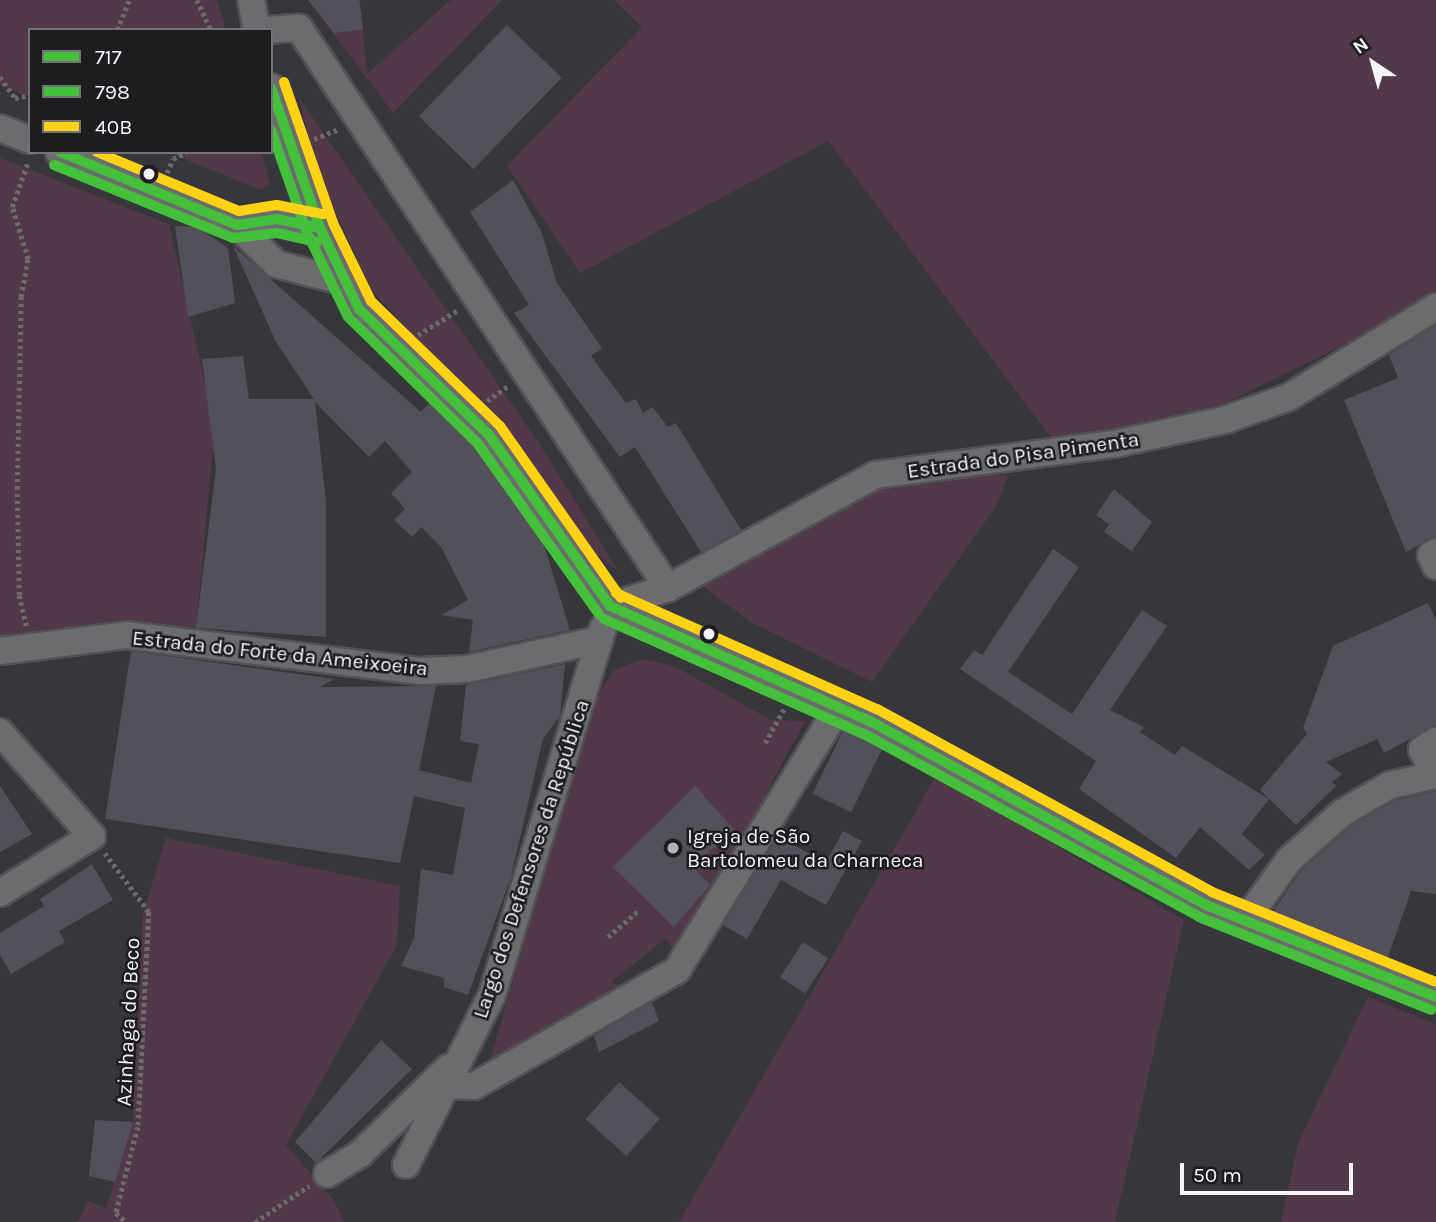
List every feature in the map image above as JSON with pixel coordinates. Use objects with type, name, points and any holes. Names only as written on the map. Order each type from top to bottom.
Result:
[{"type":"street","points":[[251,0],[257,28]]},
{"type":"street","points":[[273,30],[299,28],[668,588]]},
{"type":"street","points":[[273,93],[320,228],[359,309],[469,416],[538,496],[610,606],[838,708],[1245,921],[1436,997]]},
{"type":"street","points":[[0,128],[28,139]]},
{"type":"street","points":[[64,154],[237,225],[276,264],[345,282]]},
{"type":"street","points":[[237,225],[277,219],[320,228]]},
{"type":"street","name":"Estrada do Pisa Pimenta","points":[[610,606],[668,588],[874,475],[1114,444],[1224,420],[1289,397],[1436,307]]},
{"type":"street","name":"Largo dos Defensores da República","points":[[406,1166],[468,1049],[492,995],[610,606]]},
{"type":"street","name":"Estrada do Forte da Ameixoeira","points":[[0,651],[126,635],[420,671],[467,669],[599,640]]},
{"type":"street","points":[[447,1085],[474,1086],[677,971],[838,708]]},
{"type":"street","points":[[0,732],[92,836],[0,893]]},
{"type":"street","points":[[1245,921],[1289,860],[1342,813],[1390,785],[1436,775],[1422,750],[1436,741]]},
{"type":"street","points":[[327,1174],[360,1154],[468,1049]]},
{"type":"path","points":[[118,28],[129,0]]},
{"type":"path","points":[[197,0],[210,28]]},
{"type":"path","points":[[0,77],[15,98],[28,95]]},
{"type":"path","points":[[290,148],[359,121]]},
{"type":"path","points":[[31,154],[12,207],[28,259],[21,296],[17,489],[19,595],[32,647]]},
{"type":"path","points":[[400,348],[477,299]]},
{"type":"path","points":[[469,416],[526,373]]},
{"type":"path","points":[[765,743],[795,688]]},
{"type":"path","name":"Azinhaga do Beco","points":[[92,836],[149,912],[138,1126],[116,1213],[126,1222]]},
{"type":"path","points":[[608,937],[638,911]]},
{"type":"path","points":[[255,1222],[327,1174]]},
{"type":"shaded area","points":[[0,0],[217,0],[225,28],[28,28],[28,96],[0,85]]},
{"type":"shaded area","points":[[308,0],[360,0],[367,74],[451,0],[502,0],[393,113]]},
{"type":"shaded area","points":[[614,0],[1436,0],[1436,300],[1201,415],[1054,442],[828,141],[580,273],[507,166],[642,27]]},
{"type":"shaded area","points":[[299,98],[539,443],[619,572],[589,548],[532,467],[371,289],[317,171]]},
{"type":"shaded area","points":[[172,154],[262,154],[270,184],[262,190]]},
{"type":"shaded area","points":[[0,158],[169,224],[215,427],[196,628],[127,621],[0,640]]},
{"type":"shaded area","points":[[976,475],[1008,475],[997,505],[872,682],[751,622],[701,585],[868,492]]},
{"type":"shaded area","points":[[643,659],[674,666],[771,720],[805,721],[765,796],[774,811],[678,953],[665,939],[611,982],[625,988],[489,1064],[594,701],[614,670]]},
{"type":"shaded area","points":[[936,776],[1184,920],[1115,1222],[679,1222]]},
{"type":"shaded area","points":[[166,838],[400,886],[397,945],[286,1145],[334,1200],[344,1222],[78,1222],[88,1201],[106,1208],[133,1122],[143,914]]},
{"type":"shaded area","points":[[1368,997],[1436,1024],[1436,1222],[1281,1222],[1298,1143]]},
{"type":"building","points":[[308,0],[359,0],[363,29],[334,33]]},
{"type":"building","points":[[507,25],[562,78],[473,169],[419,116]]},
{"type":"building","points":[[513,180],[541,231],[557,283],[602,348],[591,356],[626,403],[636,399],[643,413],[652,407],[668,427],[676,423],[741,530],[701,552],[635,447],[620,457],[514,313],[529,305],[470,212]]},
{"type":"building","points":[[175,226],[197,227],[228,248],[235,303],[188,317]]},
{"type":"building","points":[[233,246],[421,412],[431,401],[479,448],[542,538],[570,630],[469,652],[473,620],[441,615],[468,600],[441,547],[421,527],[412,537],[394,520],[405,509],[391,493],[412,472],[385,441],[369,457],[315,402],[326,502],[326,637],[196,628],[216,469],[202,359],[243,356],[249,399],[314,399],[276,342]]},
{"type":"building","points":[[1436,325],[1436,536],[1406,552],[1344,400],[1398,378],[1389,355]]},
{"type":"building","points":[[1114,489],[1152,522],[1132,551],[1104,532],[1109,524],[1096,515]]},
{"type":"building","points":[[1053,549],[1079,567],[1008,672],[1072,714],[1142,610],[1167,626],[1110,710],[1144,727],[1140,732],[1175,755],[1182,746],[1269,799],[1242,834],[1265,855],[1249,870],[1200,827],[1176,858],[1079,789],[1096,761],[960,669],[974,650],[982,655]]},
{"type":"building","points":[[1428,603],[1436,620],[1436,725],[1384,753],[1377,739],[1326,762],[1342,774],[1332,782],[1336,786],[1296,825],[1260,790],[1307,734],[1303,728],[1333,646]]},
{"type":"building","points":[[131,651],[334,679],[320,687],[436,686],[419,770],[471,783],[479,744],[460,741],[466,685],[565,664],[560,716],[543,739],[511,877],[468,995],[444,987],[444,978],[401,966],[414,938],[421,869],[453,875],[465,808],[414,796],[400,863],[105,819]]},
{"type":"building","points":[[845,727],[884,746],[851,812],[813,794]]},
{"type":"building","points":[[0,786],[32,834],[0,852]]},
{"type":"building","name":"Igreja de São Bartolomeu da Charneca","points":[[695,786],[734,829],[693,867],[710,885],[674,927],[613,867]]},
{"type":"building","points":[[1436,791],[1436,894],[1411,891],[1387,960],[1271,914],[1301,871],[1351,826],[1396,800]]},
{"type":"building","points":[[843,831],[862,841],[826,905],[781,880],[747,939],[723,925],[778,836],[826,863]]},
{"type":"building","points":[[92,864],[113,900],[59,931],[65,942],[11,974],[0,955],[0,933],[44,906],[40,899]]},
{"type":"building","points":[[803,942],[828,958],[805,994],[780,977]]},
{"type":"building","points":[[652,1002],[659,1021],[599,1052],[594,1036]]},
{"type":"building","points":[[381,1040],[412,1069],[316,1163],[295,1142]]},
{"type":"building","points":[[619,1082],[660,1119],[626,1156],[586,1119]]},
{"type":"building","points":[[95,1120],[133,1122],[115,1182],[89,1176]]},
{"type":"transit line","name":"40B","points":[[284,82],[333,223],[371,301],[500,426],[621,598]]},
{"type":"transit line","name":"717","points":[[273,94],[320,228],[359,309],[489,435],[610,606]]},
{"type":"transit line","name":"798","points":[[273,136],[307,233],[348,317],[478,444],[599,614]]},
{"type":"transit line","name":"717","points":[[65,154],[237,225],[277,219],[320,228]]},
{"type":"transit line","name":"40B","points":[[102,154],[239,211],[277,205],[323,214]]},
{"type":"transit line","name":"798","points":[[54,165],[233,238],[277,233],[317,242]]},
{"type":"transit line","name":"40B","points":[[616,593],[877,709],[1212,892],[1436,982]]},
{"type":"transit line","name":"717","points":[[610,606],[870,721],[1206,905],[1436,997]]},
{"type":"transit line","name":"798","points":[[604,619],[864,734],[1199,917],[1431,1010]]},
{"type":"place","name":"Igreja de São Bartolomeu da Charneca","points":[[673,848]]}]
